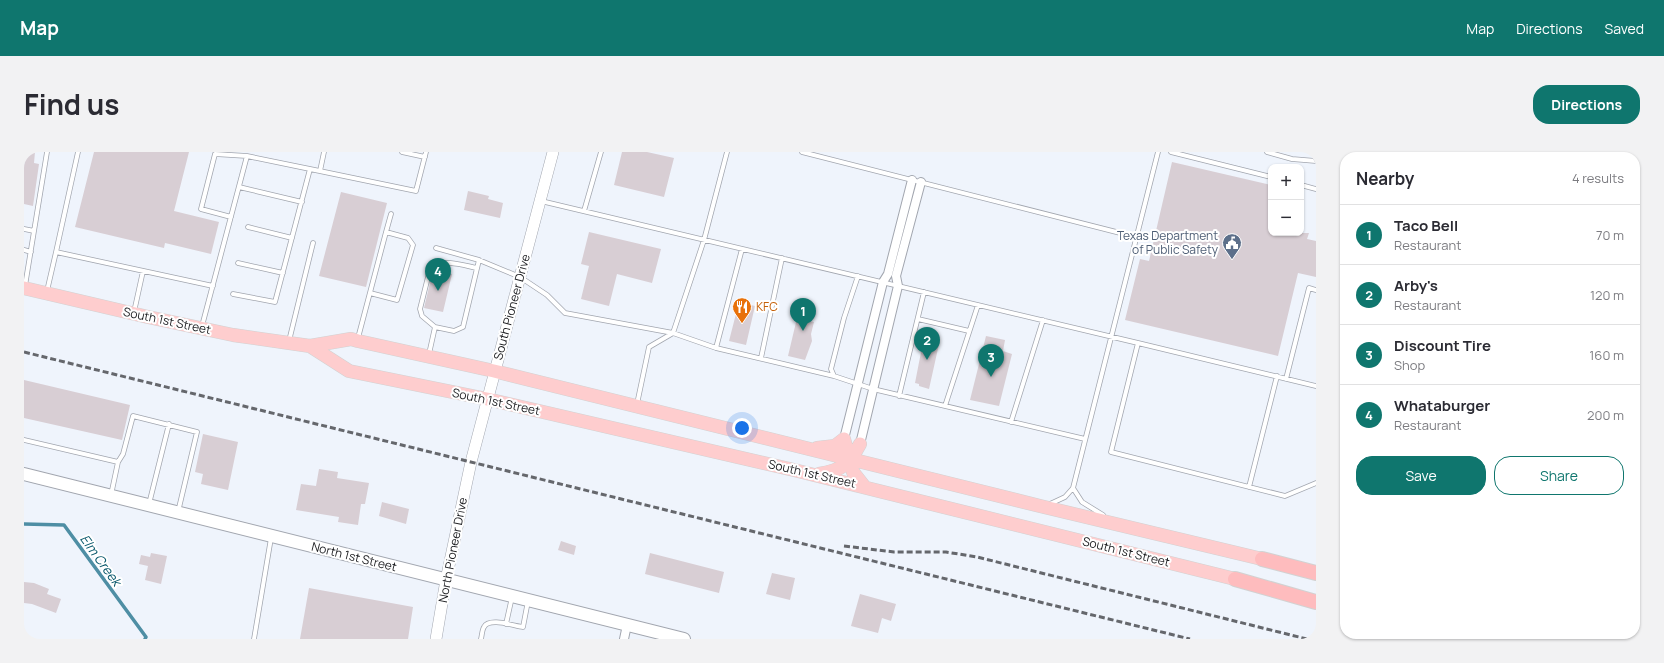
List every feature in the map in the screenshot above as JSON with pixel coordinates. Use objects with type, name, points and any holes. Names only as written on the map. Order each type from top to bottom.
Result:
[{"type":"highway","points":[[1262,559],[1316,566]]},
{"type":"highway","name":"South 1st Street","points":[[1262,559],[1316,573]]},
{"type":"highway","points":[[1235,580],[1316,596]]},
{"type":"highway","name":"South 1st Street","points":[[1235,580],[1316,602]]},
{"type":"main road","name":"South 1st Street","points":[[24,288],[134,314],[233,335],[310,346],[351,339],[494,371],[850,460],[1262,559]]},
{"type":"main road","name":"South 1st Street","points":[[310,346],[349,371],[487,399],[864,486],[1235,580]]},
{"type":"main road","points":[[808,449],[835,446],[844,439],[853,472],[864,486]]},
{"type":"main road","points":[[816,475],[833,472],[843,467],[850,460],[860,444],[865,452],[873,458],[898,471]]},
{"type":"main road","name":"North 1st Street","points":[[24,474],[684,639]]},
{"type":"street","name":"South Pioneer Drive","points":[[471,462],[553,152]]},
{"type":"street","points":[[844,439],[883,282],[888,274],[912,180]]},
{"type":"street","points":[[860,444],[898,286],[896,276],[921,182]]},
{"type":"street","name":"North Pioneer Drive","points":[[436,639],[446,580],[471,462]]},
{"type":"street","points":[[624,639],[627,625]]},
{"type":"lane","points":[[24,288],[47,152]]},
{"type":"lane","points":[[47,293],[78,152]]},
{"type":"lane","points":[[320,171],[324,152]]},
{"type":"lane","points":[[402,152],[425,157]]},
{"type":"lane","points":[[231,217],[201,209],[216,154],[246,156],[416,191],[426,152]]},
{"type":"lane","points":[[584,211],[601,152]]},
{"type":"lane","points":[[636,406],[649,347],[673,333],[704,240],[726,152]]},
{"type":"lane","points":[[802,152],[1136,237]]},
{"type":"lane","points":[[1040,506],[1065,497],[1073,488],[1158,152]]},
{"type":"lane","points":[[1171,152],[1184,154],[1268,176]]},
{"type":"lane","points":[[1267,152],[1292,159],[1316,161]]},
{"type":"lane","points":[[202,328],[246,156]]},
{"type":"lane","points":[[233,294],[275,302],[310,169]]},
{"type":"lane","points":[[1304,186],[1316,189]]},
{"type":"lane","points":[[239,187],[302,202]]},
{"type":"lane","points":[[541,201],[1316,386]]},
{"type":"lane","points":[[358,341],[391,214]]},
{"type":"lane","points":[[248,227],[292,238]]},
{"type":"lane","points":[[24,229],[34,231]]},
{"type":"lane","points":[[370,293],[397,300],[413,245],[408,238],[386,232]]},
{"type":"lane","points":[[288,343],[313,242]]},
{"type":"lane","points":[[436,248],[479,260],[520,277],[547,295],[565,313],[673,333],[716,348],[834,376],[899,396],[1085,439]]},
{"type":"lane","points":[[716,348],[742,249]]},
{"type":"lane","points":[[24,250],[30,252]]},
{"type":"lane","points":[[56,252],[213,286]]},
{"type":"lane","points":[[761,358],[782,258]]},
{"type":"lane","points":[[477,268],[449,262],[439,262],[431,265],[420,309],[422,316],[436,327],[454,331],[463,326],[479,260]]},
{"type":"lane","points":[[238,263],[283,272]]},
{"type":"lane","points":[[134,314],[143,271]]},
{"type":"lane","points":[[834,376],[831,369],[844,318],[858,276]]},
{"type":"lane","points":[[1286,379],[1309,288],[1316,290]]},
{"type":"lane","points":[[899,396],[924,292]]},
{"type":"lane","points":[[945,406],[978,305]]},
{"type":"lane","points":[[918,319],[969,331]]},
{"type":"lane","points":[[1011,422],[1043,320]]},
{"type":"lane","points":[[429,357],[436,327]]},
{"type":"lane","points":[[1138,343],[1111,452],[1285,496],[1316,483]]},
{"type":"lane","points":[[1249,487],[1277,376]]},
{"type":"lane","points":[[111,495],[118,462],[123,454],[133,416],[169,424],[197,432],[178,512]]},
{"type":"lane","points":[[149,505],[169,424]]},
{"type":"lane","points":[[24,440],[118,462]]},
{"type":"lane","points":[[1073,488],[1082,502],[1095,511],[1126,526]]},
{"type":"lane","points":[[254,639],[271,536]]},
{"type":"lane","points":[[506,624],[512,596]]},
{"type":"lane","points":[[481,639],[484,626],[488,623],[494,622],[523,627],[528,600]]},
{"type":"building","points":[[24,152],[35,152],[34,163],[39,164],[33,206],[24,204]]},
{"type":"building","points":[[94,152],[189,152],[174,211],[219,222],[211,254],[165,243],[164,248],[75,227]]},
{"type":"building","points":[[622,152],[647,152],[674,158],[664,197],[614,185]]},
{"type":"building","name":"Texas Department of Public Safety","points":[[1172,162],[1268,184],[1268,236],[1304,236],[1304,233],[1309,233],[1307,239],[1316,241],[1316,277],[1298,273],[1278,356],[1125,320],[1140,259],[1149,261]]},
{"type":"building","points":[[468,191],[489,196],[488,199],[503,203],[500,218],[464,210]]},
{"type":"building","points":[[341,192],[387,203],[366,287],[319,276]]},
{"type":"building","points":[[589,232],[661,249],[652,283],[617,274],[609,306],[581,299],[589,266],[581,264]]},
{"type":"building","points":[[433,270],[452,274],[443,312],[424,308]]},
{"type":"building","name":"KFC","points":[[739,302],[755,306],[746,345],[729,341]]},
{"type":"building","points":[[797,318],[814,322],[811,334],[812,341],[805,360],[788,356]]},
{"type":"building","points":[[986,336],[1005,340],[1003,351],[1012,354],[999,406],[970,400]]},
{"type":"building","points":[[930,342],[939,344],[929,389],[915,383],[922,347],[929,349]]},
{"type":"building","points":[[24,380],[130,405],[122,440],[24,418]]},
{"type":"building","points":[[203,434],[238,442],[228,490],[201,484],[203,474],[195,472]]},
{"type":"building","points":[[319,469],[338,472],[337,478],[369,483],[365,504],[361,504],[358,525],[338,522],[339,517],[296,510],[301,484],[316,486]]},
{"type":"building","points":[[382,502],[409,509],[406,524],[379,516]]},
{"type":"building","points":[[561,541],[576,546],[574,555],[558,550]]},
{"type":"building","points":[[151,553],[167,556],[161,584],[145,580],[148,566],[139,564],[141,555],[150,557]]},
{"type":"building","points":[[650,553],[724,572],[719,593],[645,574]]},
{"type":"building","points":[[772,573],[795,578],[790,600],[766,594]]},
{"type":"building","points":[[24,582],[34,583],[49,589],[47,594],[61,599],[56,613],[32,604],[24,603]]},
{"type":"building","points":[[309,588],[413,607],[408,639],[300,639]]},
{"type":"building","points":[[860,594],[896,604],[891,621],[882,618],[878,633],[851,626]]},
{"type":"waterway","name":"Elm Creek","points":[[24,524],[64,525],[146,637],[145,639]]},
{"type":"railway","points":[[24,352],[1190,639]]},
{"type":"railway","points":[[844,546],[894,552],[946,552],[977,557],[1307,639]]},
{"type":"place","name":"Texas Department of Public Safety","points":[[1232,260]]},
{"type":"place","name":"Whataburger","points":[[438,291]]},
{"type":"place","name":"KFC","points":[[742,324]]},
{"type":"place","name":"Taco Bell","points":[[803,331]]},
{"type":"place","name":"Arby's","points":[[927,360]]},
{"type":"place","name":"Discount Tire","points":[[991,377]]}]
